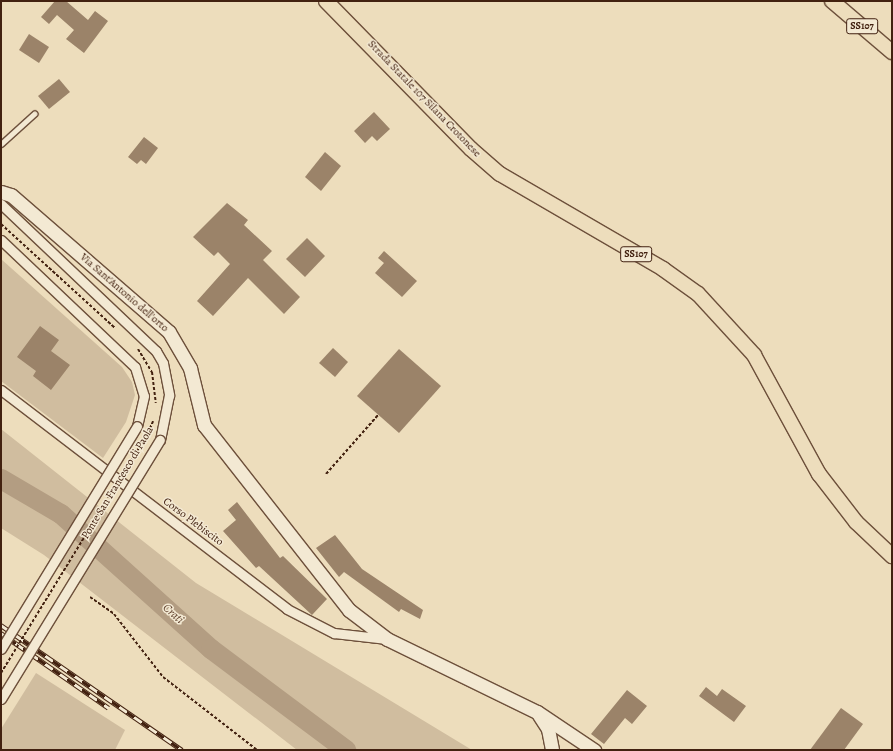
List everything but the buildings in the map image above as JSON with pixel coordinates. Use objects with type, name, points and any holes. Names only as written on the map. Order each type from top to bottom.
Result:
[{"type":"main road","name":"Strada Statale 107 Silana Crotonese","points":[[326,1],[471,149],[500,174],[663,269],[698,294],[754,355],[819,474],[856,522],[892,556]]},
{"type":"main road","name":"SS107","points":[[832,1],[892,52]]},
{"type":"street","name":"Via Sant'Antonio dell'orto","points":[[1,192],[11,195],[169,332],[190,368],[204,425],[349,610],[387,639]]},
{"type":"street","name":"Ponte San Francesco di Paola","points":[[1,204],[156,351],[163,363],[169,396],[160,440],[1,699]]},
{"type":"street","name":"Ponte San Francesco di Paola","points":[[1,240],[135,367],[144,396],[137,426],[1,649]]},
{"type":"street","name":"Corso Plebiscito","points":[[1,390],[287,609],[334,634],[387,639]]},
{"type":"street","points":[[387,639],[537,712],[594,750]]},
{"type":"street","points":[[537,712],[548,730],[552,750]]},
{"type":"lane","points":[[1,144],[34,114]]},
{"type":"path","points":[[326,474],[378,415]]},
{"type":"path","name":"Ponte San Francesco di Paola","points":[[1,673],[148,433]]},
{"type":"path","points":[[90,597],[114,614],[163,677],[257,750]]},
{"type":"shaded area","points":[[1,259],[122,367],[132,382],[135,395],[126,422],[103,458],[1,381]]},
{"type":"shaded area","points":[[1,429],[196,583],[472,750],[297,750],[44,555],[1,528]]},
{"type":"shaded area","points":[[36,673],[125,730],[115,750],[1,750],[1,729]]},
{"type":"waterway","name":"Crati","points":[[1,479],[61,514],[211,649],[346,750]]},
{"type":"railway","points":[[1,625],[182,750]]},
{"type":"railway","points":[[1,633],[109,708]]}]
